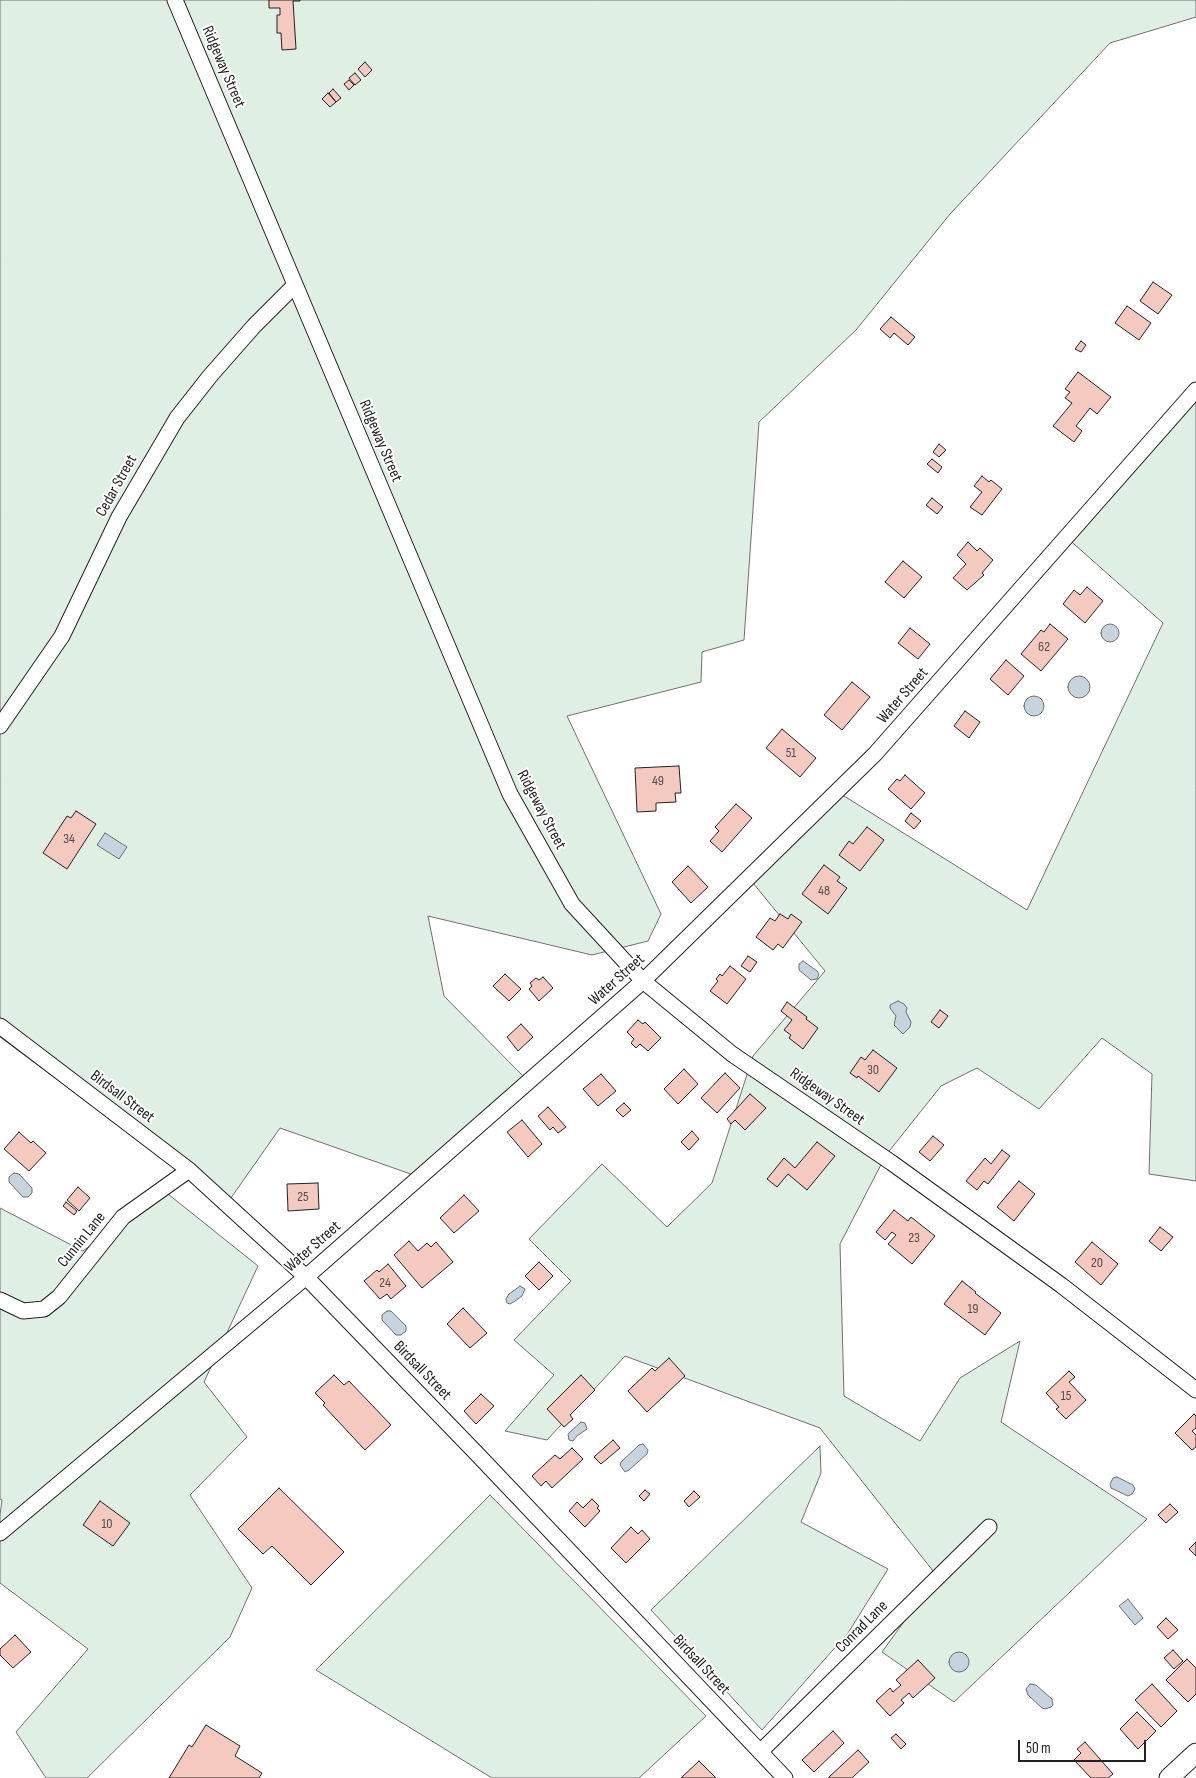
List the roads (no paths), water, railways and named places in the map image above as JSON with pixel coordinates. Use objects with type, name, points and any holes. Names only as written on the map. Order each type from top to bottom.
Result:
[{"type":"street","name":"Ridgeway Street","points":[[175,0],[510,794],[572,904],[643,981],[732,1054],[892,1163],[1060,1285],[1196,1390]]},
{"type":"street","name":"Cedar Street","points":[[0,726],[62,636],[119,516],[177,418],[210,376],[254,326],[295,285]]},
{"type":"street","name":"Water Street","points":[[0,1534],[306,1277],[643,981],[875,754],[1196,390]]},
{"type":"street","name":"Birdsall Street","points":[[0,1026],[189,1170],[306,1277],[486,1463],[785,1778]]},
{"type":"street","name":"Cunnin Lane","points":[[0,1300],[23,1311],[44,1309],[59,1297],[123,1218],[189,1170]]},
{"type":"street","name":"Conrad Lane","points":[[760,1752],[988,1527]]},
{"type":"street","points":[[1169,1778],[1196,1753]]}]
